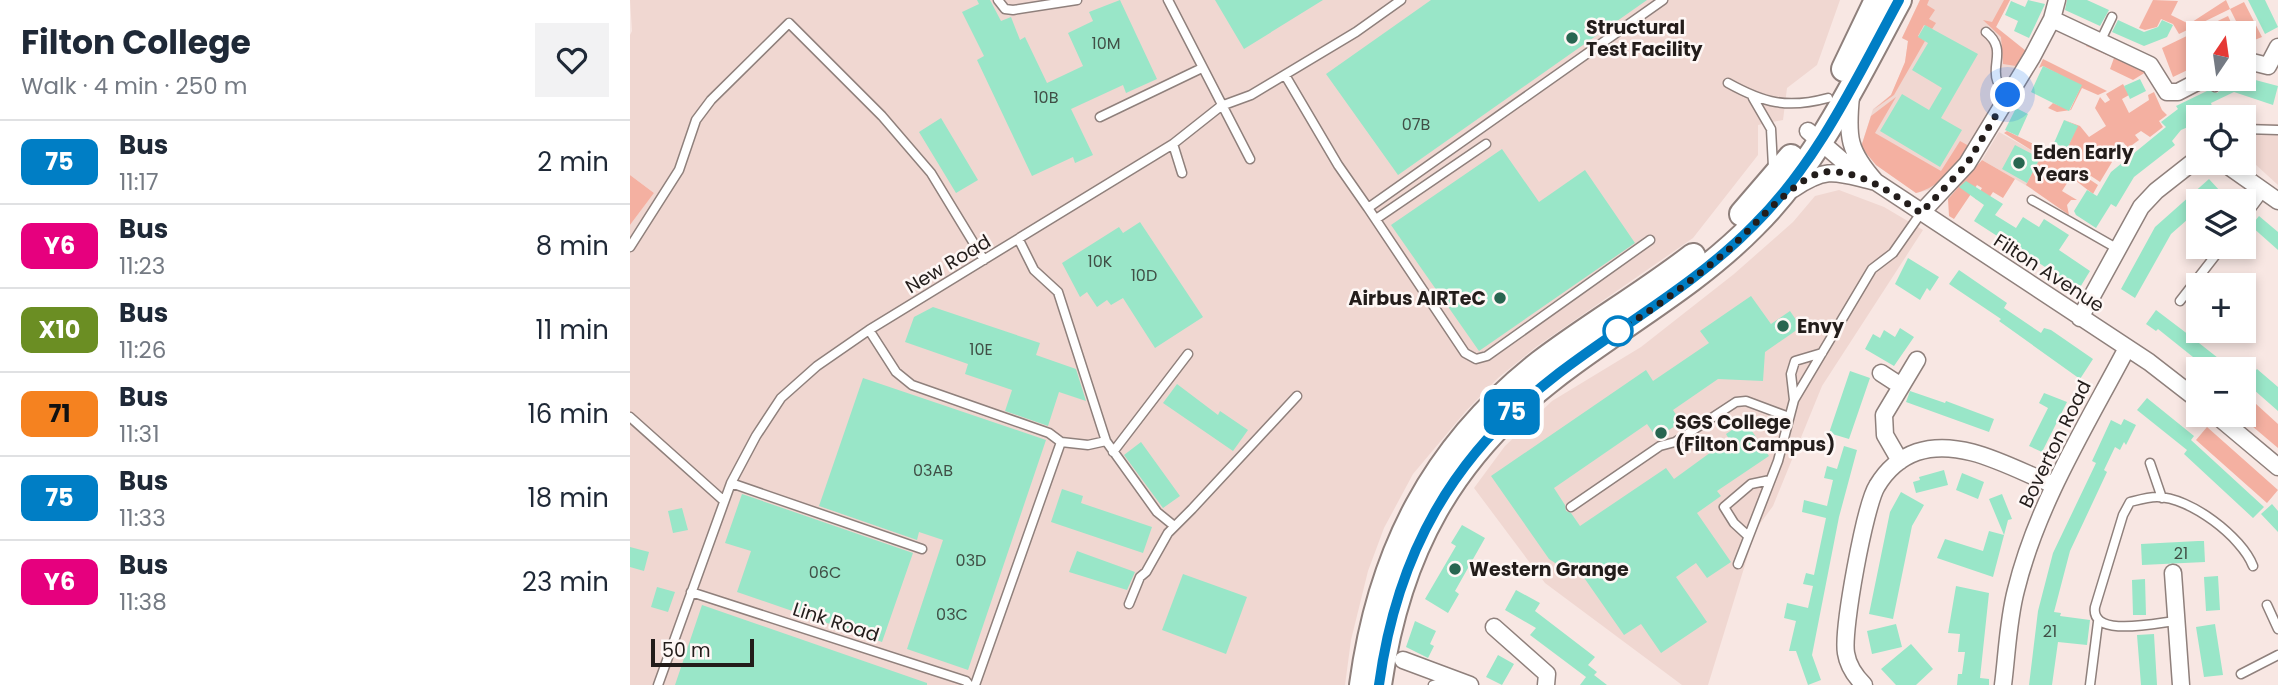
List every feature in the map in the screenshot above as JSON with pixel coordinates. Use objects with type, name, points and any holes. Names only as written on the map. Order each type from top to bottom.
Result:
[{"type":"main road","points":[[1815,136],[1828,98],[1877,0]]},
{"type":"main road","points":[[1379,685],[1391,617],[1411,557],[1431,517],[1472,458],[1512,412],[1539,389],[1741,239],[1853,87],[1899,0]]},
{"type":"main road","points":[[1362,685],[1373,621],[1396,547],[1424,494],[1459,444],[1503,396],[1538,365],[1713,242],[1776,190]]},
{"type":"street","points":[[1921,213],[1967,164],[1987,123],[2013,97],[2052,19],[2057,0]]},
{"type":"street","points":[[2052,19],[2150,65],[2165,90],[2170,93],[2186,89]]},
{"type":"street","points":[[2256,64],[2273,70],[2278,47]]},
{"type":"street","name":"Filton Avenue","points":[[1853,87],[1848,126],[1851,147],[1871,181]]},
{"type":"street","name":"Filton Avenue","points":[[1815,136],[1838,158],[1871,181],[2127,348],[2186,391]]},
{"type":"street","points":[[2080,318],[2144,204],[2186,168]]},
{"type":"street","name":"Filton Avenue","points":[[1776,190],[1822,172],[1871,181]]},
{"type":"street","points":[[2242,175],[2278,201]]},
{"type":"street","name":"Boverton Road","points":[[2003,685],[2015,591],[2054,485],[2127,348]]},
{"type":"street","points":[[1900,461],[1885,435],[1884,415],[1917,360]]},
{"type":"street","points":[[1881,373],[1901,386]]},
{"type":"street","points":[[2230,427],[2278,467]]},
{"type":"street","points":[[1864,685],[1851,669],[1847,657],[1847,616],[1871,498],[1882,479],[1900,461],[1920,451],[1953,448],[2054,485]]},
{"type":"street","points":[[2173,573],[2181,685]]},
{"type":"street","points":[[1494,627],[1547,674],[1545,685]]},
{"type":"street","points":[[1403,660],[1470,685]]},
{"type":"lane","points":[[998,0],[1005,9],[1013,10],[1077,0]]},
{"type":"lane","points":[[1168,0],[1250,159]]},
{"type":"lane","name":"New Road","points":[[658,685],[731,483],[756,436],[782,398],[817,366],[869,330],[1173,144],[1221,106],[1251,95],[1285,75],[1356,32],[1401,0]]},
{"type":"lane","points":[[1368,208],[1662,0]]},
{"type":"lane","points":[[2100,42],[2112,17]]},
{"type":"lane","points":[[630,247],[679,170],[688,139],[704,110],[789,23],[886,120],[931,173],[984,260]]},
{"type":"lane","points":[[1986,32],[1996,45],[1997,85],[2013,97]]},
{"type":"lane","points":[[1100,117],[1202,68]]},
{"type":"lane","points":[[1285,75],[1338,165],[1465,353],[1476,359],[1487,356],[1650,240]]},
{"type":"lane","points":[[1728,83],[1753,98],[1792,105],[1828,98]]},
{"type":"lane","points":[[1753,98],[1771,129],[1776,190]]},
{"type":"lane","points":[[2256,130],[2278,130]]},
{"type":"lane","points":[[1173,144],[1182,173]]},
{"type":"lane","points":[[1376,219],[1486,144]]},
{"type":"lane","points":[[2256,201],[2264,190]]},
{"type":"lane","points":[[2032,200],[2118,249]]},
{"type":"lane","points":[[1738,564],[1784,443],[1794,400],[1872,269],[1893,253],[1921,213]]},
{"type":"lane","points":[[1019,240],[1034,270],[1058,292],[1106,441],[1157,512],[1173,525]]},
{"type":"lane","points":[[2180,301],[2213,259]]},
{"type":"lane","points":[[869,330],[896,372],[912,385],[1049,433],[1061,442],[1088,445],[1106,441]]},
{"type":"lane","points":[[1794,400],[1791,374],[1795,360],[1822,353]]},
{"type":"lane","points":[[1112,452],[1188,354]]},
{"type":"lane","points":[[1129,604],[1140,578],[1173,525],[1192,509],[1297,396]]},
{"type":"lane","points":[[1571,507],[1660,446],[1675,442],[1736,402],[1746,401],[1789,416]]},
{"type":"lane","points":[[630,417],[724,501]]},
{"type":"lane","points":[[975,685],[1061,442]]},
{"type":"lane","points":[[2150,463],[2162,498]]},
{"type":"lane","points":[[1747,535],[1734,523],[1724,507],[1751,484],[1770,481]]},
{"type":"lane","points":[[731,483],[922,549]]},
{"type":"lane","points":[[2090,685],[2098,622],[2095,611],[2126,505],[2162,498],[2208,517],[2244,548],[2253,566]]},
{"type":"lane","name":"Link Road","points":[[691,592],[966,681],[969,685]]},
{"type":"lane","points":[[2267,605],[2278,629]]},
{"type":"lane","points":[[2098,622],[2111,626],[2175,621]]},
{"type":"lane","points":[[2241,674],[2278,655]]},
{"type":"lane","points":[[1433,685],[1452,679]]},
{"type":"shaded area","points":[[630,0],[1840,0],[1817,65],[1787,88],[1783,120],[1758,125],[1758,155],[1693,238],[1536,347],[1498,378],[1413,474],[1384,528],[1368,571],[1351,640],[1345,685],[630,685],[630,225],[654,193],[630,175]]},
{"type":"shaded area","points":[[1920,0],[2010,0],[1996,27],[2026,51],[1962,157],[1929,190],[1916,193],[1876,165],[1861,147],[1873,109],[1891,95],[1905,63],[1908,41],[1902,38]]},
{"type":"shaded area","points":[[1920,0],[1929,0],[1927,5],[1935,10],[1929,19],[1936,23],[1932,29],[1924,25],[1918,36],[1925,41],[1894,95],[1873,110],[1891,95],[1905,62],[1908,41],[1902,38]]},
{"type":"shaded area","points":[[2004,0],[2010,0],[1996,27],[2026,51],[2016,66],[2003,64],[2001,37],[1983,20],[1992,22]]},
{"type":"shaded area","points":[[2153,0],[2178,1],[2171,15],[2186,22],[2186,31],[2179,34],[2173,24],[2161,19],[2157,27],[2145,30],[2139,28]]},
{"type":"shaded area","points":[[2226,0],[2230,9],[2206,21],[2194,21]]},
{"type":"shaded area","points":[[2244,2],[2254,21],[2236,21],[2230,9]]},
{"type":"shaded area","points":[[2228,16],[2230,21],[2218,21]]},
{"type":"shaded area","points":[[2256,25],[2262,37],[2256,39]]},
{"type":"shaded area","points":[[2186,36],[2186,71],[2173,77],[2162,48]]},
{"type":"shaded area","points":[[2088,42],[2146,72],[2133,80],[2110,69],[2114,58],[2086,46]]},
{"type":"shaded area","points":[[2043,59],[2107,91],[2098,95],[2082,88],[2071,110],[2057,112],[2048,108],[2053,103],[2070,110],[2081,86],[2043,66],[2039,68]]},
{"type":"shaded area","points":[[2123,84],[2129,95],[2122,99],[2129,113],[2149,100],[2148,95],[2154,92],[2167,115],[2159,121],[2163,127],[2150,137],[2141,131],[2135,135],[2139,140],[2128,148],[2123,142],[2118,146],[2121,150],[2110,159],[2112,162],[2100,182],[2091,176],[2089,179],[2098,185],[2093,194],[2071,177],[2062,191],[2077,200],[2071,200],[2067,205],[2069,215],[2026,185],[2041,156],[2004,133],[2007,131],[2044,149],[2061,153],[2067,149],[2077,126],[2064,120],[2080,126],[2089,137],[2106,126],[2095,108],[2100,97],[2105,103],[2110,100],[2106,94]]},
{"type":"shaded area","points":[[1896,97],[1875,133],[1941,171],[1960,141],[1969,146],[1947,175],[1933,186],[1916,193],[1876,165],[1861,147],[1871,116]]},
{"type":"shaded area","points":[[2256,123],[2278,124],[2278,185],[2256,165]]},
{"type":"shaded area","name":"Eden Early Years","points":[[1999,132],[2059,166],[2034,190],[1982,160]]},
{"type":"shaded area","points":[[1982,160],[2015,179],[2003,198],[1993,192],[1987,201],[1975,199],[1982,188],[1977,185],[1954,219],[1949,216],[1948,199]]},
{"type":"shaded area","points":[[630,175],[654,193],[630,225]]},
{"type":"shaded area","name":"SGS College (Filton Campus)","points":[[1839,190],[1884,207],[1923,230],[1822,386],[1773,506],[1756,529],[1708,685],[1682,685],[1545,583],[1474,488],[1505,446],[1552,401],[1641,347],[1734,274],[1793,222],[1815,196]]},
{"type":"shaded area","points":[[2256,404],[2278,424],[2278,448],[2253,427],[2256,427]]},
{"type":"shaded area","points":[[2207,427],[2278,490],[2267,503],[2196,440]]},
{"type":"building","points":[[977,0],[990,0],[1001,21],[1011,17],[1020,40],[1025,37],[1047,83],[1083,66],[1068,33],[1093,21],[1089,12],[1120,0],[1157,79],[1126,93],[1123,85],[1071,109],[1093,155],[1075,163],[1073,157],[1032,176],[977,60],[984,56],[962,12],[979,4]]},
{"type":"building","points":[[1215,0],[1323,0],[1244,49]]},
{"type":"building","points":[[1431,0],[1647,0],[1398,175],[1326,74]]},
{"type":"building","points":[[2028,0],[2045,4],[2029,38],[2014,31],[2018,21],[2005,15],[2011,1],[2025,7]]},
{"type":"building","points":[[2067,0],[2087,0],[2109,10],[2100,26],[2065,10]]},
{"type":"building","points":[[2248,0],[2265,0],[2278,27],[2265,34]]},
{"type":"building","points":[[2118,20],[2144,32],[2158,27],[2162,20],[2173,25],[2167,37],[2144,46],[2112,32]]},
{"type":"building","points":[[1925,25],[1978,54],[1941,118],[1962,130],[1940,167],[1880,131],[1902,94],[1929,110],[1942,88],[1912,70],[1928,43],[1918,37]]},
{"type":"building","points":[[2043,66],[2082,85],[2069,111],[2031,92]]},
{"type":"building","points":[[2140,79],[2146,91],[2130,99],[2124,86]]},
{"type":"building","points":[[2256,80],[2278,86],[2273,105],[2234,92],[2212,105],[2186,105],[2186,128],[2172,141],[2175,145],[2134,177],[2116,207],[2111,204],[2096,228],[2076,215],[2074,211],[2087,190],[2097,196],[2111,172],[2166,127],[2161,122],[2178,109],[2176,106],[2207,91],[2220,91],[2256,91]]},
{"type":"building","points":[[2016,108],[2028,114],[2018,136],[2005,130]]},
{"type":"building","points":[[941,118],[978,180],[956,193],[919,132]]},
{"type":"building","points":[[2064,120],[2078,126],[2067,149],[2054,143]]},
{"type":"building","points":[[2015,145],[2040,158],[2027,183],[2002,169]]},
{"type":"building","name":"Airbus AIRTeC","points":[[1502,149],[1539,202],[1585,170],[1635,243],[1479,351],[1391,225]]},
{"type":"building","points":[[2209,179],[2218,189],[2198,189]]},
{"type":"building","points":[[1966,181],[2003,204],[1995,215],[2016,228],[2023,217],[2039,227],[2044,219],[2069,235],[2059,250],[2090,271],[2079,289],[1974,221],[1984,205],[1959,187]]},
{"type":"building","points":[[2186,199],[2186,221],[2171,234],[2135,298],[2121,289],[2155,227]]},
{"type":"building","points":[[2259,216],[2278,232],[2278,250],[2256,230],[2256,220]]},
{"type":"building","points":[[1140,222],[1203,317],[1155,348],[1123,298],[1111,305],[1107,300],[1097,307],[1087,292],[1080,297],[1062,263],[1119,227],[1123,233]]},
{"type":"building","points":[[1908,258],[1939,277],[1930,291],[1927,288],[1920,300],[1895,284]]},
{"type":"building","points":[[1959,270],[2007,303],[2004,308],[2041,333],[2044,328],[2051,330],[2093,359],[2080,379],[1999,321],[2001,319],[1949,284]]},
{"type":"building","points":[[1751,296],[1771,324],[1790,311],[1801,327],[1765,352],[1763,381],[1718,379],[1673,410],[1681,422],[1657,438],[1647,424],[1554,488],[1566,511],[1571,513],[1580,526],[1666,468],[1674,479],[1729,439],[1726,434],[1745,421],[1769,456],[1717,491],[1721,496],[1697,513],[1731,562],[1707,578],[1696,563],[1676,577],[1707,622],[1661,653],[1641,624],[1624,635],[1578,569],[1572,574],[1549,559],[1491,476],[1646,370],[1653,381],[1709,343],[1700,331]]},
{"type":"building","points":[[933,307],[1040,343],[1036,355],[1076,369],[1086,401],[1059,392],[1048,426],[1005,411],[1012,390],[965,374],[968,364],[905,342],[914,317]]},
{"type":"building","points":[[2156,310],[2186,333],[2186,343],[2199,343],[2217,357],[2193,357],[2158,329],[2156,331],[2146,324]]},
{"type":"building","points":[[1900,328],[1914,337],[1894,366],[1865,349],[1873,334],[1880,338],[1884,330],[1895,337]]},
{"type":"building","points":[[2256,370],[2278,387],[2278,411],[2256,392]]},
{"type":"building","points":[[1850,371],[1870,378],[1849,439],[1829,433]]},
{"type":"building","points":[[863,378],[1046,440],[968,670],[907,649],[943,540],[919,532],[917,540],[819,506]]},
{"type":"building","points":[[1177,384],[1218,415],[1220,411],[1248,430],[1233,451],[1163,403]]},
{"type":"building","points":[[1910,391],[1994,419],[1989,432],[1906,402]]},
{"type":"building","points":[[2044,393],[2067,402],[2042,452],[2029,446],[2048,408],[2039,403]]},
{"type":"building","points":[[2147,398],[2194,436],[2191,440],[2264,507],[2253,518],[2184,454],[2187,450],[2137,410]]},
{"type":"building","points":[[2124,419],[2136,425],[2126,445],[2124,442],[2120,450],[2115,447],[2104,470],[2107,472],[2070,551],[2054,612],[2061,613],[2060,616],[2090,620],[2087,645],[2058,642],[2052,685],[2029,685],[2038,611],[2053,553],[2096,463],[2092,461],[2111,420],[2121,425]]},
{"type":"building","points":[[1141,442],[1180,496],[1163,508],[1124,455]]},
{"type":"building","points":[[1844,446],[1857,450],[1839,517],[1812,655],[1821,680],[1808,685],[1796,651],[1789,651],[1796,621],[1784,618],[1787,603],[1808,608],[1813,586],[1803,584],[1806,573],[1814,575],[1826,518],[1802,512],[1804,500],[1827,506],[1833,480],[1824,478],[1827,466],[1837,469]]},
{"type":"building","points":[[1944,470],[1948,485],[1916,493],[1913,482],[1920,480],[1919,477]]},
{"type":"building","points":[[1962,473],[1984,482],[1978,499],[1956,490]]},
{"type":"building","points":[[1062,489],[1083,496],[1081,503],[1152,527],[1143,553],[1051,522]]},
{"type":"building","points":[[1901,492],[1924,505],[1912,526],[1893,619],[1869,614],[1890,512]]},
{"type":"building","points":[[742,494],[913,553],[882,642],[737,592],[751,551],[725,543]]},
{"type":"building","points":[[2002,494],[2012,519],[2008,520],[1993,577],[1937,558],[1945,539],[1983,551],[1989,531],[2004,535],[1989,499]]},
{"type":"building","points":[[2272,504],[2278,511],[2278,532],[2261,514]]},
{"type":"building","points":[[682,508],[688,530],[673,533],[668,511]]},
{"type":"building","name":"Western Grange","points":[[1462,525],[1485,538],[1455,591],[1459,594],[1448,613],[1425,599],[1456,546],[1451,543]]},
{"type":"building","points":[[2204,541],[2205,562],[2142,565],[2141,544]]},
{"type":"building","points":[[630,547],[649,552],[644,571],[630,567]]},
{"type":"building","points":[[1077,551],[1135,572],[1127,590],[1069,572]]},
{"type":"building","points":[[1183,574],[1247,597],[1226,654],[1162,630]]},
{"type":"building","points":[[2218,576],[2220,610],[2206,611],[2204,577]]},
{"type":"building","points":[[2145,579],[2146,615],[2133,615],[2132,580]]},
{"type":"building","points":[[1956,586],[1989,593],[1980,678],[1989,679],[1989,685],[1957,685],[1958,674],[1962,674],[1965,652],[1958,652],[1960,634],[1948,633]]},
{"type":"building","points":[[657,587],[675,592],[668,612],[651,607]]},
{"type":"building","points":[[1516,590],[1540,603],[1535,611],[1595,657],[1588,665],[1597,672],[1594,675],[1607,685],[1580,685],[1586,677],[1530,635],[1536,628],[1505,610]]},
{"type":"building","points":[[702,605],[927,683],[927,685],[675,685]]},
{"type":"building","points":[[1415,621],[1436,631],[1430,644],[1434,646],[1428,658],[1406,647]]},
{"type":"building","points":[[1896,624],[1902,647],[1872,654],[1867,631]]},
{"type":"building","points":[[2215,624],[2223,675],[2204,677],[2196,627]]},
{"type":"building","points":[[2154,634],[2157,685],[2141,685],[2137,635]]},
{"type":"building","points":[[1911,644],[1933,669],[1916,685],[1896,685],[1881,669]]},
{"type":"building","points":[[1498,655],[1514,664],[1502,685],[1486,677]]},
{"type":"bus line","name":"75","points":[[1379,685],[1391,617],[1411,557],[1431,517],[1462,471],[1512,412],[1559,373],[1705,268],[1741,239],[1780,199],[1831,125],[1899,0]]},
{"type":"place","name":"Structural Test Facility","points":[[1572,38]]},
{"type":"place","name":"Eden Early Years","points":[[2019,163]]},
{"type":"place","name":"Airbus AIRTeC","points":[[1500,298]]},
{"type":"place","name":"Envy","points":[[1783,326]]},
{"type":"place","name":"SGS College (Filton Campus)","points":[[1661,433]]},
{"type":"place","name":"Western Grange","points":[[1455,569]]},
{"type":"route","points":[[1618,331],[1679,288],[1741,239],[1780,199],[1822,172],[1838,173],[1876,183],[1921,213],[1967,164],[2008,95]]}]
